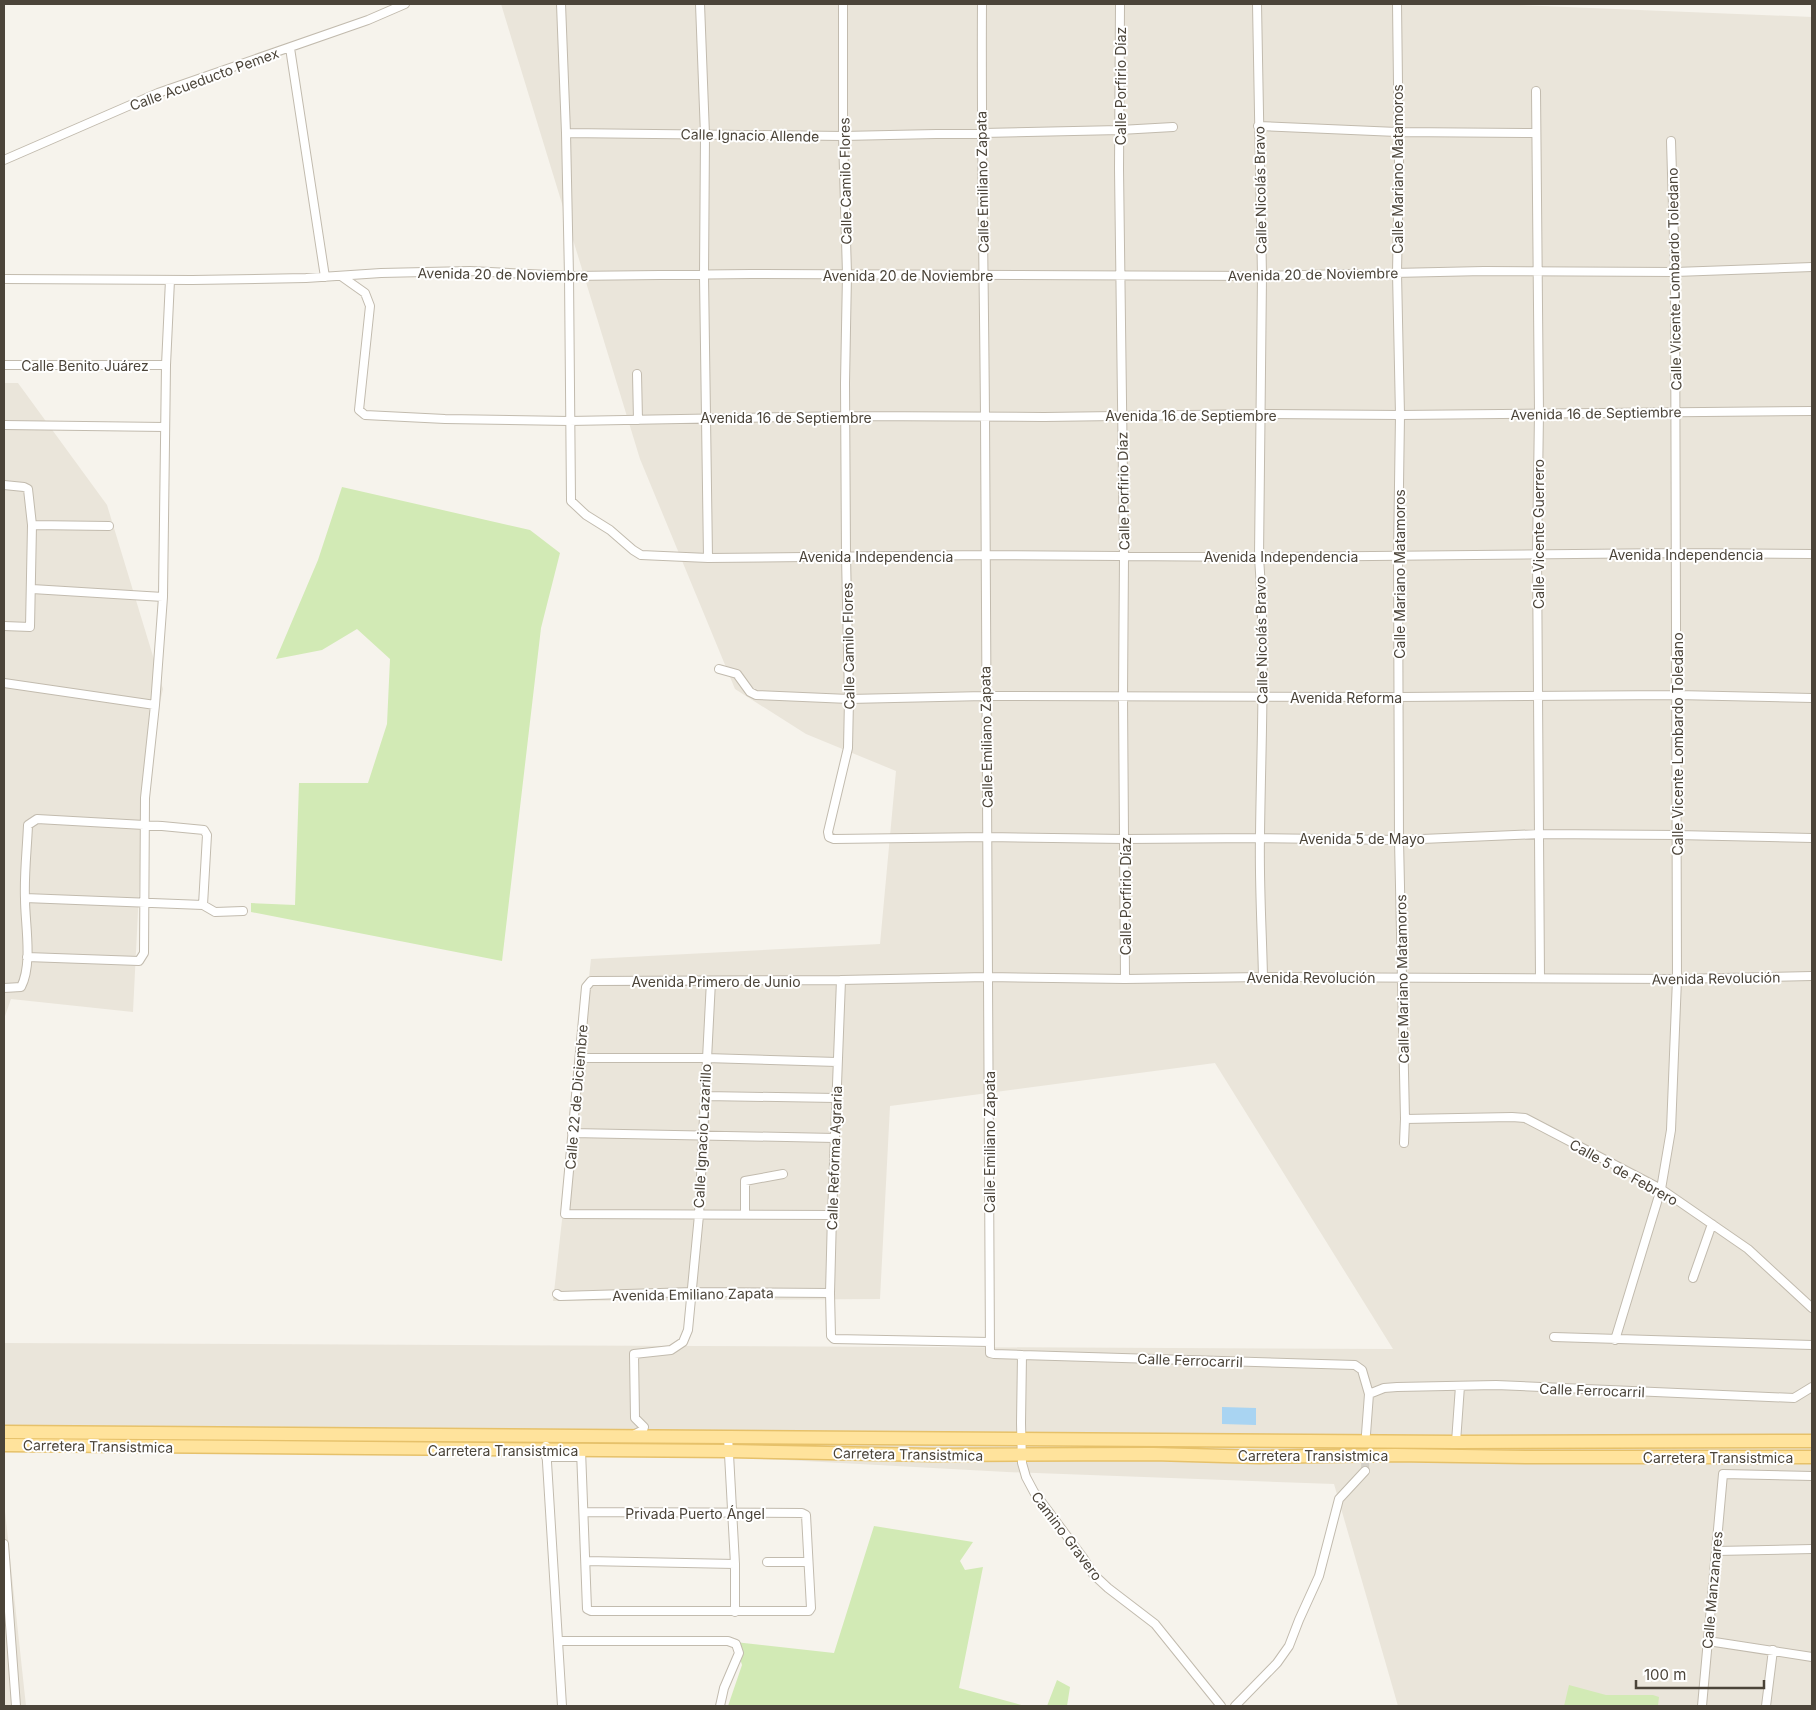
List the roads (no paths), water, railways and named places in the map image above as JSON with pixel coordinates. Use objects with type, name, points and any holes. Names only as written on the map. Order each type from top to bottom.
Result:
[{"type":"main road","name":"Carretera Transistmica","points":[[4,1432],[1456,1442],[1812,1441]]},
{"type":"main road","points":[[546,1454],[570,1442],[612,1442],[630,1436]]},
{"type":"main road","points":[[932,1455],[940,1451],[1007,1448],[1021,1438]]},
{"type":"main road","points":[[1022,1455],[1034,1445],[1086,1444],[1099,1440]]},
{"type":"main road","name":"Carretera Transistmica","points":[[4,1445],[546,1454],[729,1451],[932,1455],[1152,1454],[1260,1457],[1395,1455],[1812,1457]]},
{"type":"street","name":"Calle Acueducto Pemex","points":[[4,160],[158,93],[290,48],[406,4]]},
{"type":"street","points":[[561,4],[569,276],[569,421]]},
{"type":"street","points":[[700,4],[704,135],[708,558]]},
{"type":"street","name":"Calle Camilo Flores","points":[[843,4],[843,136],[847,274],[845,383],[846,556],[849,699],[848,748],[828,832],[829,837],[834,839],[912,839]]},
{"type":"street","name":"Calle Emiliano Zapata","points":[[982,4],[981,134],[985,416],[984,555],[988,837],[987,977],[990,1342]]},
{"type":"street","name":"Calle Porfirio Díaz","points":[[1120,4],[1124,556],[1122,696],[1125,979]]},
{"type":"street","name":"Calle Nicolás Bravo","points":[[1257,4],[1262,276],[1259,557],[1263,697],[1260,838],[1263,977]]},
{"type":"street","name":"Calle Mariano Matamoros","points":[[1397,4],[1397,132],[1399,163],[1397,274],[1400,416],[1398,555],[1400,697],[1399,840],[1404,1143]]},
{"type":"street","points":[[290,48],[325,277]]},
{"type":"street","name":"Calle Vicente Guerrero","points":[[1536,91],[1539,414],[1537,554],[1540,978]]},
{"type":"street","points":[[1258,126],[1397,132],[1536,133]]},
{"type":"street","name":"Calle Ignacio Allende","points":[[566,133],[843,136],[981,134],[1173,127]]},
{"type":"street","name":"Calle Vicente Lombardo Toledano","points":[[1615,1340],[1661,1189],[1670,1130],[1677,980],[1675,272],[1671,141]]},
{"type":"street","name":"Avenida 20 de Noviembre","points":[[4,279],[170,280],[470,272],[569,276],[847,274],[1262,276],[1484,271],[1675,272],[1812,267]]},
{"type":"street","name":"Avenida 16 de Septiembre","points":[[341,276],[365,293],[370,306],[359,410],[365,415],[446,419],[569,421],[707,417],[1044,417],[1261,414],[1400,416],[1812,411]]},
{"type":"street","points":[[27,957],[139,961],[144,953],[144,798],[155,705],[163,597],[166,365],[170,280]]},
{"type":"street","name":"Calle Benito Juárez","points":[[4,365],[166,365]]},
{"type":"street","points":[[637,374],[638,420]]},
{"type":"street","name":"Avenida Independencia","points":[[569,421],[571,501],[586,515],[610,530],[641,555],[708,558],[984,555],[1259,557],[1676,553],[1812,554]]},
{"type":"street","points":[[4,425],[165,427]]},
{"type":"street","points":[[4,485],[24,486],[28,489],[32,525],[30,627],[4,626]]},
{"type":"street","points":[[32,525],[109,526]]},
{"type":"street","points":[[32,589],[163,597]]},
{"type":"street","name":"Avenida Reforma","points":[[719,669],[737,674],[750,692],[756,694],[849,699],[985,696],[1400,697],[1539,695],[1677,695],[1812,698]]},
{"type":"street","points":[[4,683],[155,705]]},
{"type":"street","points":[[4,988],[21,987],[25,980],[27,957],[25,898],[28,825],[37,819],[204,830],[207,835],[202,906]]},
{"type":"street","name":"Avenida 5 de Mayo","points":[[912,839],[988,837],[1125,840],[1260,838],[1399,840],[1540,834],[1812,838]]},
{"type":"street","points":[[25,898],[202,906],[215,912],[243,911]]},
{"type":"street","name":"Avenida Revolución","points":[[840,980],[987,977],[1125,979],[1402,977],[1677,980],[1812,976]]},
{"type":"street","name":"Calle Ignacio Lazarillo","points":[[630,1436],[643,1430],[644,1427],[635,1418],[634,1354],[671,1350],[683,1342],[688,1330],[699,1215],[711,980]]},
{"type":"street","name":"Avenida Primero de Junio","points":[[591,981],[840,980]]},
{"type":"street","name":"Calle Reforma Agraria","points":[[840,980],[830,1293],[831,1336],[834,1339],[990,1342]]},
{"type":"street","name":"Calle 22 de Diciembre","points":[[591,981],[586,987],[565,1214],[699,1215]]},
{"type":"street","points":[[580,1058],[706,1058],[837,1062]]},
{"type":"street","points":[[705,1096],[836,1098]]},
{"type":"street","name":"Calle 5 de Febrero","points":[[1405,1119],[1526,1118],[1661,1189],[1748,1248],[1812,1308]]},
{"type":"street","points":[[572,1133],[835,1138]]},
{"type":"street","points":[[744,1214],[745,1181],[783,1174]]},
{"type":"street","points":[[699,1215],[832,1215]]},
{"type":"street","points":[[1693,1278],[1712,1224]]},
{"type":"street","name":"Avenida Emiliano Zapata","points":[[557,1294],[560,1296],[693,1292],[830,1293]]},
{"type":"street","points":[[1554,1338],[1812,1345]]},
{"type":"street","points":[[990,1342],[991,1354],[1022,1355],[1021,1438]]},
{"type":"street","name":"Calle Ferrocarril","points":[[1022,1355],[1354,1365],[1362,1370],[1370,1394],[1366,1434]]},
{"type":"street","name":"Calle Ferrocarril","points":[[1370,1394],[1384,1388],[1496,1385],[1794,1398],[1812,1387]]},
{"type":"street","points":[[1456,1442],[1460,1386]]},
{"type":"street","points":[[546,1436],[562,1706]]},
{"type":"street","points":[[728,1436],[733,1513],[735,1612]]},
{"type":"street","name":"Camino Gravero","points":[[1021,1438],[1026,1477],[1034,1492],[1094,1574],[1108,1588],[1155,1624],[1221,1706]]},
{"type":"street","points":[[581,1454],[587,1609],[591,1611],[809,1611],[811,1608],[808,1562],[767,1562]]},
{"type":"street","points":[[1236,1706],[1276,1663],[1289,1646],[1319,1576],[1339,1499],[1365,1471]]},
{"type":"street","name":"Calle Manzanares","points":[[1702,1706],[1723,1474],[1812,1476]]},
{"type":"street","name":"Privada Puerto Ángel","points":[[584,1512],[802,1513],[806,1515],[808,1562]]},
{"type":"street","points":[[4,1544],[16,1706]]},
{"type":"street","points":[[1716,1551],[1812,1549]]},
{"type":"street","points":[[586,1561],[735,1564]]},
{"type":"street","points":[[558,1641],[728,1641],[736,1644],[739,1652],[724,1688],[720,1706]]},
{"type":"street","points":[[1708,1641],[1812,1657]]},
{"type":"street","points":[[1766,1706],[1773,1650]]},
{"type":"water","points":[[1222,1407],[1256,1408],[1256,1425],[1222,1424]]},
{"type":"tunnel","points":[[1365,1471],[1366,1438]]}]
